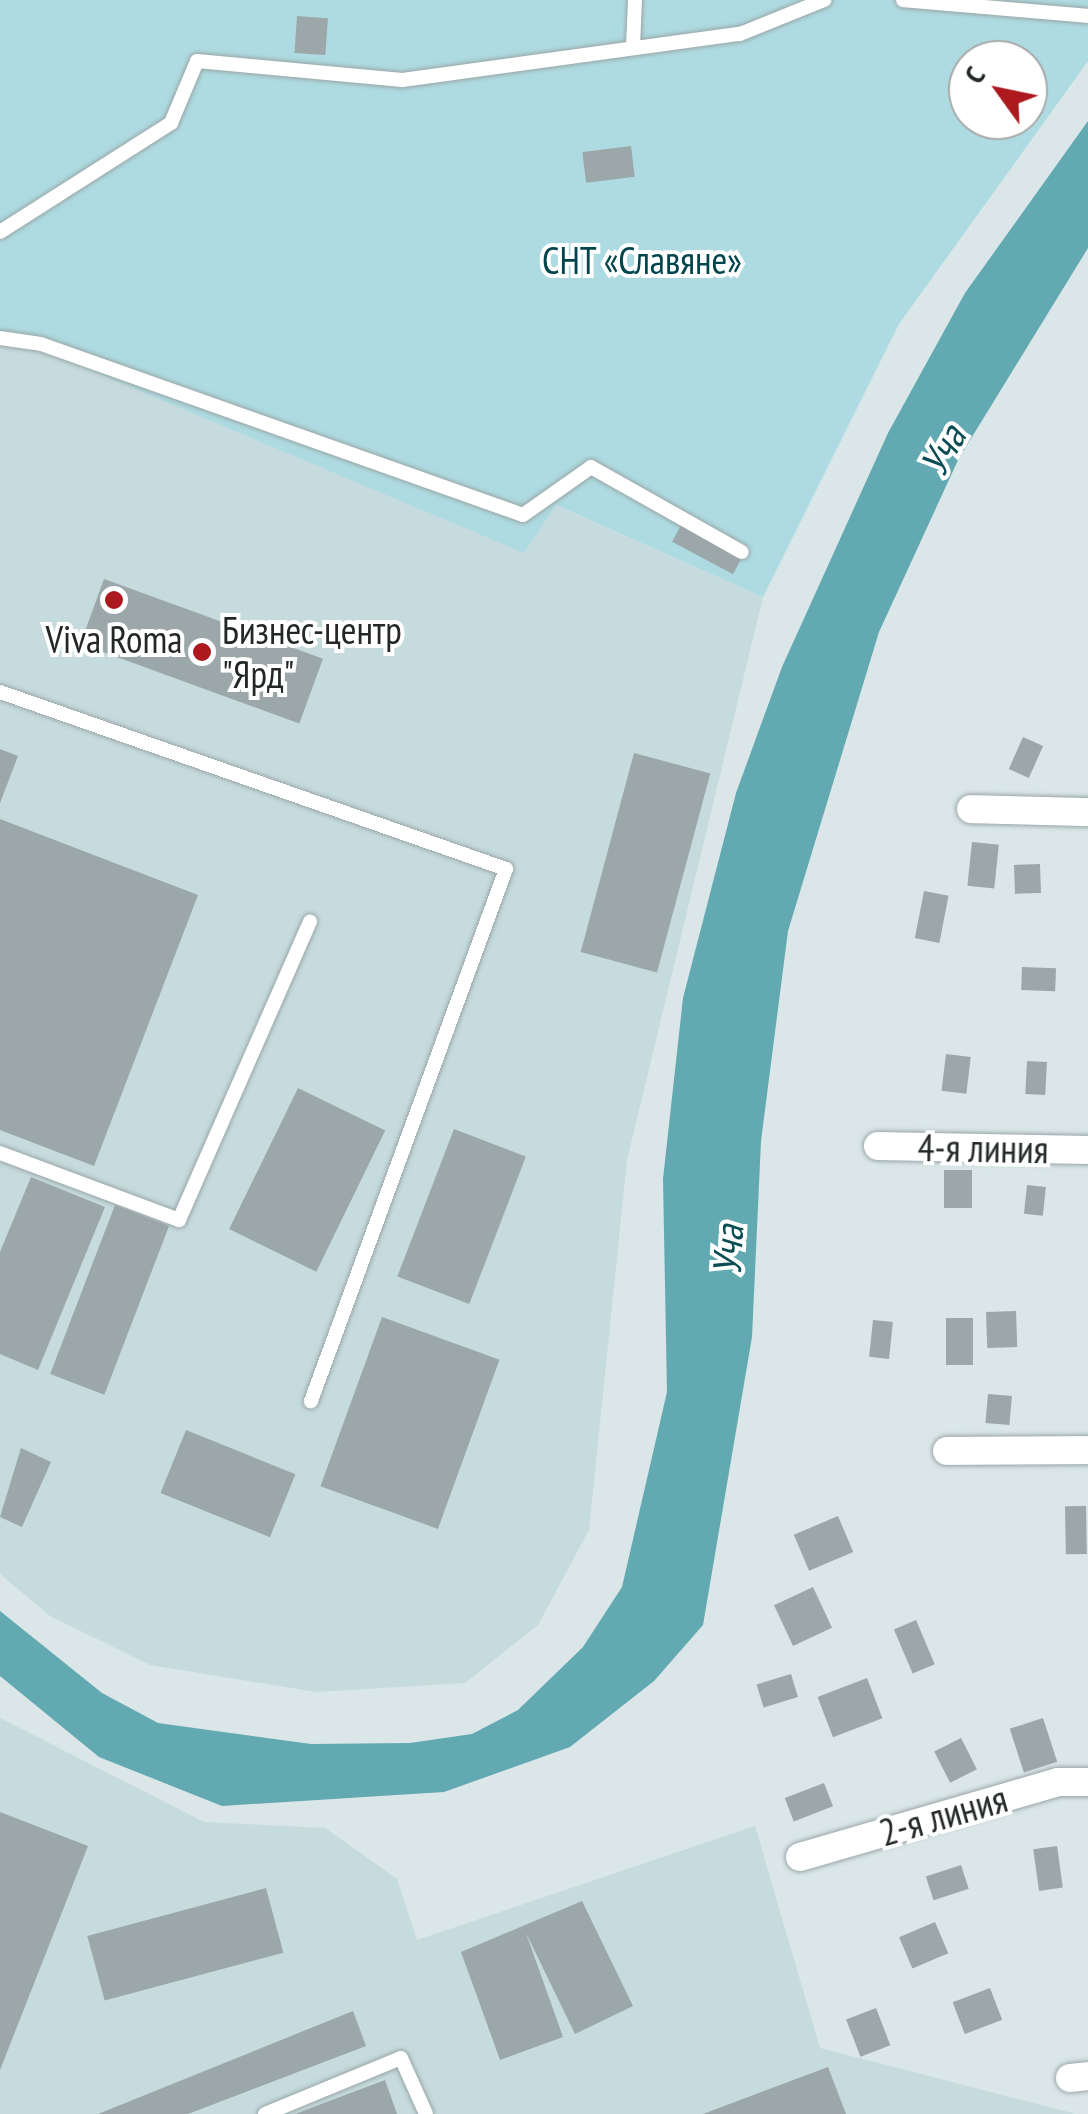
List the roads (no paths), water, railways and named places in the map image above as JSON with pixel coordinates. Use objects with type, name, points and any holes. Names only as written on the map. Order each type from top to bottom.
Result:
[{"type":"street","points":[[971,809],[1088,812]]},
{"type":"street","name":"4-я линия","points":[[878,1146],[1088,1150]]},
{"type":"street","points":[[947,1451],[1088,1450]]},
{"type":"street","name":"2-я линия","points":[[800,1856],[1058,1782],[1088,1782]]},
{"type":"lane","points":[[632,47],[635,0]]},
{"type":"lane","points":[[0,232],[171,123],[197,61],[402,80],[740,34],[824,0]]},
{"type":"lane","points":[[904,0],[1088,16]]},
{"type":"lane","points":[[0,338],[41,344],[523,515],[591,467],[742,552]]},
{"type":"lane","points":[[0,692],[506,869],[311,1401]]},
{"type":"lane","points":[[0,1152],[179,1220],[310,921]]},
{"type":"lane","points":[[265,2114],[401,2058],[426,2114]]},
{"type":"water","name":"Уча","points":[[1088,121],[1088,248],[959,458],[879,632],[788,931],[761,1141],[752,1337],[703,1625],[654,1681],[570,1747],[444,1792],[222,1806],[99,1757],[0,1676],[0,1611],[102,1693],[158,1723],[311,1744],[410,1743],[472,1734],[518,1710],[583,1647],[622,1587],[667,1392],[663,1179],[683,998],[736,793],[782,667],[888,433],[965,293]]},
{"type":"place","name":"Viva Roma","points":[[114,600]]},
{"type":"place","name":"Бизнес-центр \"Ярд\"","points":[[202,652]]},
{"type":"park label","name":"СНТ «Славяне»","points":[[642,260]]}]
